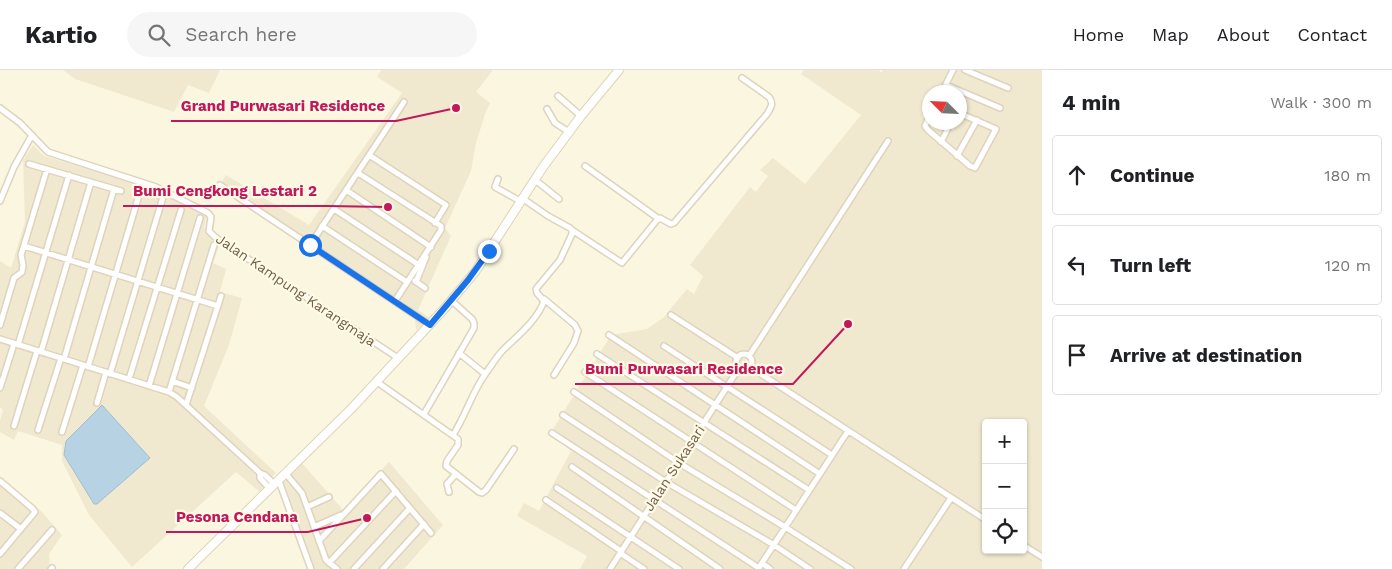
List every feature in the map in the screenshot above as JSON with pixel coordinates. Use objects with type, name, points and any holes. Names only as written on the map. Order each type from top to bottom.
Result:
[{"type":"street","points":[[188,569],[377,382],[452,300],[475,272],[534,179],[568,132],[620,70]]},
{"type":"street","points":[[946,85],[954,70]]},
{"type":"street","points":[[965,70],[1008,88]]},
{"type":"street","points":[[584,166],[659,219],[674,223],[771,107],[772,101],[768,97],[742,78]]},
{"type":"street","points":[[967,94],[1000,108]]},
{"type":"street","points":[[558,96],[581,116]]},
{"type":"street","points":[[310,245],[404,102]]},
{"type":"street","name":"Jalan Kampung Karangmaja","points":[[0,108],[20,123],[48,152],[142,185],[162,190],[210,215],[212,218],[209,231],[215,236],[398,358]]},
{"type":"street","points":[[547,109],[555,123],[568,132]]},
{"type":"street","points":[[928,130],[973,168],[976,167],[996,130],[967,116]]},
{"type":"street","points":[[958,156],[977,120]]},
{"type":"street","points":[[941,142],[948,130]]},
{"type":"street","points":[[0,201],[14,167],[32,135]]},
{"type":"street","points":[[749,356],[888,141]]},
{"type":"street","points":[[369,155],[446,205],[435,222]]},
{"type":"street","points":[[28,164],[121,191]]},
{"type":"street","points":[[0,325],[14,278],[22,272],[21,255],[46,169]]},
{"type":"street","points":[[358,173],[441,226],[441,230],[395,301]]},
{"type":"street","points":[[0,388],[46,254],[69,176]]},
{"type":"street","points":[[498,179],[495,186],[521,199],[622,263],[659,219]]},
{"type":"street","points":[[534,179],[559,198]]},
{"type":"street","points":[[14,426],[68,260],[91,182]]},
{"type":"street","points":[[62,432],[115,274],[142,185],[164,197],[108,373],[96,403]]},
{"type":"street","points":[[220,185],[430,325]]},
{"type":"street","points":[[38,430],[92,267],[114,189]]},
{"type":"street","points":[[346,190],[431,246]]},
{"type":"street","points":[[334,209],[419,264]]},
{"type":"street","points":[[128,379],[181,210]]},
{"type":"street","points":[[149,386],[200,218]]},
{"type":"street","points":[[322,226],[425,288]]},
{"type":"street","points":[[554,375],[574,343],[578,331],[575,325],[537,293],[536,289],[560,260],[571,238],[572,230]]},
{"type":"street","points":[[169,392],[214,245]]},
{"type":"street","points":[[24,246],[218,306]]},
{"type":"street","points":[[416,282],[431,246]]},
{"type":"street","points":[[186,405],[221,296]]},
{"type":"street","points":[[453,435],[485,374],[501,352],[535,316],[544,299]]},
{"type":"street","points":[[424,414],[472,332],[474,323],[452,300]]},
{"type":"street","points":[[671,315],[738,358]]},
{"type":"street","points":[[609,335],[820,474]]},
{"type":"street","points":[[0,339],[169,392],[275,485],[310,569]]},
{"type":"street","points":[[664,346],[832,456]]},
{"type":"street","points":[[458,353],[485,374]]},
{"type":"street","points":[[597,354],[809,490]]},
{"type":"street","points":[[742,355],[749,356],[752,362],[750,367],[746,370],[739,368],[736,364],[738,358],[742,355]]},
{"type":"street","points":[[750,367],[982,517]]},
{"type":"street","name":"Jalan Sukasari","points":[[610,569],[739,368]]},
{"type":"street","points":[[585,372],[796,510]]},
{"type":"street","points":[[172,381],[192,388]]},
{"type":"street","points":[[377,382],[459,440],[446,465],[482,493],[514,449]]},
{"type":"street","points":[[574,392],[679,463],[851,569]]},
{"type":"street","points":[[563,415],[666,482],[774,545],[810,569]]},
{"type":"street","points":[[760,567],[848,431]]},
{"type":"street","points":[[552,433],[760,567],[770,569]]},
{"type":"street","points":[[572,467],[720,569]]},
{"type":"street","points":[[286,474],[302,493],[326,560],[337,569]]},
{"type":"street","points":[[319,541],[381,474],[431,533]]},
{"type":"street","points":[[449,492],[447,484],[456,474]]},
{"type":"street","points":[[0,481],[34,510],[34,514],[0,554]]},
{"type":"street","points":[[557,488],[679,569]]},
{"type":"street","points":[[329,562],[396,491]]},
{"type":"street","points":[[307,507],[329,497]]},
{"type":"street","points":[[904,569],[952,498]]},
{"type":"street","points":[[546,500],[644,569]]},
{"type":"street","points":[[354,569],[410,508]]},
{"type":"street","points":[[0,512],[21,529]]},
{"type":"street","points":[[314,527],[345,513]]},
{"type":"street","points":[[383,569],[424,524]]},
{"type":"street","points":[[18,569],[52,530]]},
{"type":"street","points":[[0,544],[5,548]]},
{"type":"street","points":[[1027,548],[1042,557]]},
{"type":"shaded area","points":[[63,70],[220,70],[209,93],[188,85],[174,112],[75,79]]},
{"type":"shaded area","points":[[381,70],[493,70],[476,92],[490,103],[476,143],[471,171],[445,228],[451,236],[418,310],[430,318],[416,330],[415,319],[218,188],[226,175],[309,225],[402,93],[377,77]]},
{"type":"shaded area","points":[[804,70],[879,70],[881,73],[883,70],[1042,70],[1042,569],[580,569],[587,556],[517,516],[524,503],[539,511],[571,451],[550,434],[611,335],[647,329],[663,318],[687,289],[694,294],[703,276],[690,265],[750,187],[756,192],[768,176],[760,170],[773,158],[805,184],[861,115],[801,74]]},
{"type":"shaded area","points":[[33,145],[44,156],[156,188],[207,215],[204,228],[220,243],[213,263],[226,269],[220,292],[242,298],[229,345],[204,406],[276,473],[260,492],[236,472],[132,567],[89,515],[62,461],[62,445],[18,431],[14,440],[0,432],[3,410],[0,407],[0,261],[11,268],[25,222],[23,160]]},
{"type":"shaded area","points":[[301,462],[344,511],[389,462],[443,525],[404,569],[315,569],[283,480]]},
{"type":"shaded area","points":[[0,477],[42,512],[62,535],[49,554],[50,569],[0,569]]},
{"type":"water","points":[[102,405],[150,458],[97,504],[94,504],[64,455],[66,441]]},
{"type":"place","name":"Grand Purwasari Residence","points":[[456,108]]},
{"type":"place","name":"Bumi Cengkong Lestari 2","points":[[388,207]]},
{"type":"place","name":"Bumi Purwasari Residence","points":[[848,324]]},
{"type":"place","name":"Pesona Cendana","points":[[367,518]]},
{"type":"route","points":[[310,245],[430,325],[475,272],[489,251]]}]
